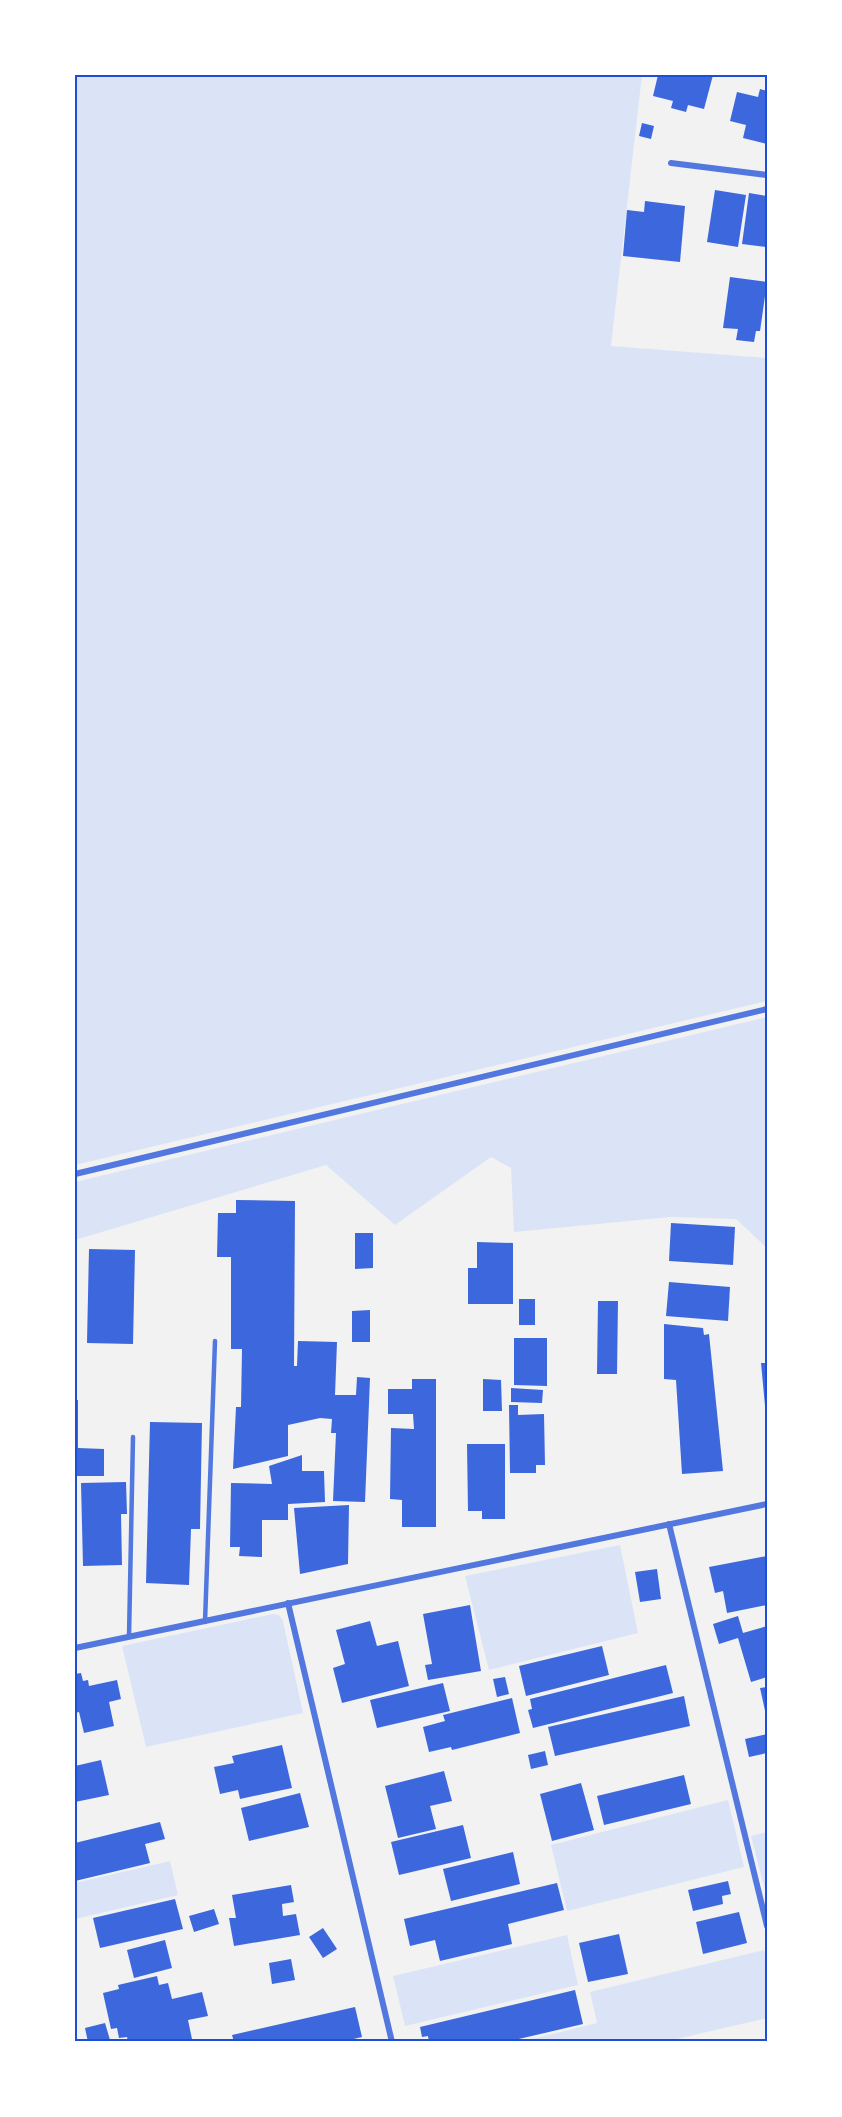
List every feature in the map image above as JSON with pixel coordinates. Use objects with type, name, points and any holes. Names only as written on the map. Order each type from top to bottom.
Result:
[{"type":"street","points":[[671,164],[767,175]]},
{"type":"street","points":[[75,1174],[767,1009]]},
{"type":"street","points":[[75,1648],[767,1504]]},
{"type":"street","points":[[669,1524],[767,1926]]},
{"type":"street","points":[[288,1603],[392,2042]]},
{"type":"lane","points":[[205,1622],[215,1341]]},
{"type":"lane","points":[[129,1638],[133,1437]]},
{"type":"shaded area","points":[[75,75],[642,75],[611,346],[767,358],[767,1001],[75,1165]]},
{"type":"shaded area","points":[[767,1017],[767,1248],[736,1219],[671,1217],[514,1232],[511,1168],[491,1157],[395,1225],[326,1165],[75,1240],[75,1182]]},
{"type":"shaded area","points":[[620,1545],[638,1633],[489,1670],[465,1576]]},
{"type":"shaded area","points":[[273,1614],[279,1615],[283,1621],[303,1713],[146,1747],[122,1646]]},
{"type":"shaded area","points":[[728,1800],[744,1867],[567,1911],[551,1845]]},
{"type":"shaded area","points":[[767,1832],[767,1898],[751,1836]]},
{"type":"shaded area","points":[[170,1861],[178,1895],[75,1919],[75,1883]]},
{"type":"shaded area","points":[[567,1935],[578,1985],[405,2026],[393,1976]]},
{"type":"shaded area","points":[[764,1950],[767,1964],[767,2018],[664,2042],[520,2042],[597,2023],[590,1992]]},
{"type":"building","points":[[658,75],[713,75],[704,109],[688,105],[686,112],[671,108],[673,101],[653,96]]},
{"type":"building","points":[[760,89],[767,91],[767,144],[743,138],[746,125],[730,121],[737,92],[758,97]]},
{"type":"building","points":[[642,123],[654,126],[651,139],[639,136]]},
{"type":"building","points":[[715,190],[746,195],[738,247],[707,242]]},
{"type":"building","points":[[749,193],[767,196],[767,247],[742,244]]},
{"type":"building","points":[[645,201],[685,206],[680,262],[623,256],[627,210],[644,212]]},
{"type":"building","points":[[730,277],[767,282],[760,331],[756,331],[754,342],[736,340],[738,329],[723,328]]},
{"type":"building","points":[[236,1200],[295,1201],[294,1366],[297,1366],[298,1341],[337,1342],[335,1395],[356,1395],[357,1377],[370,1378],[365,1502],[333,1501],[336,1433],[331,1433],[332,1419],[320,1418],[288,1425],[288,1456],[233,1469],[236,1407],[241,1407],[242,1349],[231,1349],[231,1257],[217,1257],[218,1213],[236,1213]]},
{"type":"building","points":[[671,1223],[735,1227],[733,1265],[669,1261]]},
{"type":"building","points":[[355,1233],[373,1233],[373,1268],[355,1269]]},
{"type":"building","points":[[477,1242],[513,1243],[513,1304],[468,1304],[468,1268],[477,1268]]},
{"type":"building","points":[[89,1249],[135,1250],[133,1344],[87,1343]]},
{"type":"building","points":[[669,1282],[730,1287],[728,1321],[666,1316]]},
{"type":"building","points":[[519,1299],[535,1299],[535,1325],[519,1325]]},
{"type":"building","points":[[598,1301],[618,1301],[617,1374],[597,1374]]},
{"type":"building","points":[[370,1310],[370,1342],[352,1342],[352,1311]]},
{"type":"building","points":[[664,1324],[703,1328],[704,1335],[709,1334],[723,1471],[682,1474],[676,1380],[664,1379]]},
{"type":"building","points":[[514,1338],[547,1338],[547,1386],[514,1385]]},
{"type":"building","points":[[761,1363],[767,1363],[767,1406],[765,1406]]},
{"type":"building","points":[[412,1379],[436,1379],[436,1527],[402,1527],[402,1500],[390,1499],[391,1428],[414,1429],[413,1414],[388,1414],[388,1389],[412,1389]]},
{"type":"building","points":[[483,1379],[501,1380],[502,1411],[483,1411]]},
{"type":"building","points":[[511,1388],[543,1390],[542,1403],[511,1402]]},
{"type":"building","points":[[75,1400],[78,1400],[78,1448],[104,1449],[104,1476],[77,1476],[77,1470],[75,1470]]},
{"type":"building","points":[[509,1405],[518,1405],[518,1415],[544,1414],[545,1465],[536,1465],[536,1473],[510,1473]]},
{"type":"building","points":[[150,1422],[202,1423],[200,1529],[191,1529],[189,1585],[146,1583]]},
{"type":"building","points":[[467,1444],[505,1444],[505,1519],[482,1519],[482,1511],[468,1511]]},
{"type":"building","points":[[302,1455],[302,1471],[324,1471],[325,1502],[288,1504],[288,1520],[262,1520],[262,1557],[239,1556],[240,1547],[230,1547],[231,1483],[272,1484],[269,1466]]},
{"type":"building","points":[[126,1482],[127,1514],[121,1514],[122,1565],[83,1566],[81,1483]]},
{"type":"building","points":[[349,1505],[348,1564],[300,1574],[294,1508]]},
{"type":"building","points":[[767,1556],[767,1605],[727,1613],[723,1591],[715,1593],[709,1567]]},
{"type":"building","points":[[657,1569],[661,1599],[640,1602],[635,1572]]},
{"type":"building","points":[[470,1605],[481,1671],[428,1680],[425,1665],[432,1664],[423,1614]]},
{"type":"building","points":[[738,1616],[743,1633],[767,1626],[767,1677],[751,1682],[738,1638],[719,1644],[713,1624]]},
{"type":"building","points":[[370,1621],[377,1646],[398,1641],[409,1686],[342,1703],[333,1668],[345,1664],[336,1630]]},
{"type":"building","points":[[602,1646],[609,1675],[526,1696],[519,1666]]},
{"type":"building","points":[[666,1665],[673,1693],[533,1728],[528,1710],[532,1709],[530,1699]]},
{"type":"building","points":[[81,1673],[83,1681],[88,1680],[89,1686],[117,1680],[121,1699],[109,1702],[114,1726],[84,1733],[79,1712],[75,1713],[75,1674]]},
{"type":"building","points":[[505,1677],[509,1694],[497,1697],[493,1679]]},
{"type":"building","points":[[443,1683],[450,1711],[377,1728],[370,1700]]},
{"type":"building","points":[[767,1687],[767,1715],[766,1715],[760,1688]]},
{"type":"building","points":[[684,1696],[690,1726],[555,1756],[548,1727]]},
{"type":"building","points":[[512,1698],[520,1733],[452,1750],[451,1747],[429,1752],[423,1727],[445,1721],[443,1715]]},
{"type":"building","points":[[767,1734],[767,1753],[749,1757],[745,1739]]},
{"type":"building","points":[[282,1745],[292,1788],[240,1799],[238,1790],[220,1794],[214,1767],[234,1763],[232,1756]]},
{"type":"building","points":[[545,1751],[548,1765],[531,1769],[528,1755]]},
{"type":"building","points":[[101,1760],[109,1795],[75,1802],[75,1766]]},
{"type":"building","points":[[444,1771],[452,1801],[430,1806],[436,1829],[398,1838],[385,1786]]},
{"type":"building","points":[[684,1775],[691,1804],[604,1825],[597,1796]]},
{"type":"building","points":[[581,1783],[594,1830],[552,1841],[540,1794]]},
{"type":"building","points":[[300,1793],[309,1827],[249,1841],[241,1808]]},
{"type":"building","points":[[160,1822],[165,1839],[145,1844],[150,1863],[75,1881],[75,1843]]},
{"type":"building","points":[[463,1825],[471,1858],[399,1875],[391,1842]]},
{"type":"building","points":[[513,1852],[520,1884],[451,1901],[443,1869]]},
{"type":"building","points":[[728,1881],[731,1894],[722,1896],[723,1904],[693,1911],[688,1890]]},
{"type":"building","points":[[557,1883],[564,1910],[508,1924],[512,1944],[440,1961],[435,1940],[410,1946],[404,1919]]},
{"type":"building","points":[[291,1885],[294,1902],[282,1904],[283,1916],[296,1914],[300,1935],[234,1946],[229,1918],[236,1918],[232,1895]]},
{"type":"building","points":[[175,1899],[183,1929],[100,1948],[93,1918]]},
{"type":"building","points":[[214,1909],[219,1924],[194,1932],[189,1916]]},
{"type":"building","points":[[739,1912],[747,1943],[703,1954],[696,1922]]},
{"type":"building","points":[[323,1928],[337,1949],[323,1958],[309,1937]]},
{"type":"building","points":[[619,1934],[628,1974],[588,1982],[579,1943]]},
{"type":"building","points":[[165,1940],[172,1968],[134,1978],[127,1950]]},
{"type":"building","points":[[291,1959],[295,1980],[272,1984],[269,1963]]},
{"type":"building","points":[[157,1976],[159,1985],[168,1983],[172,1999],[202,1992],[208,2016],[188,2020],[192,2039],[177,2042],[128,2042],[127,2037],[119,2038],[117,2028],[111,2029],[103,1993],[119,1989],[118,1985]]},
{"type":"building","points":[[575,1990],[583,2024],[506,2042],[429,2042],[428,2036],[422,2037],[420,2027]]},
{"type":"building","points":[[355,2007],[362,2037],[341,2042],[234,2042],[232,2035]]},
{"type":"building","points":[[105,2023],[110,2040],[88,2042],[85,2028]]}]
